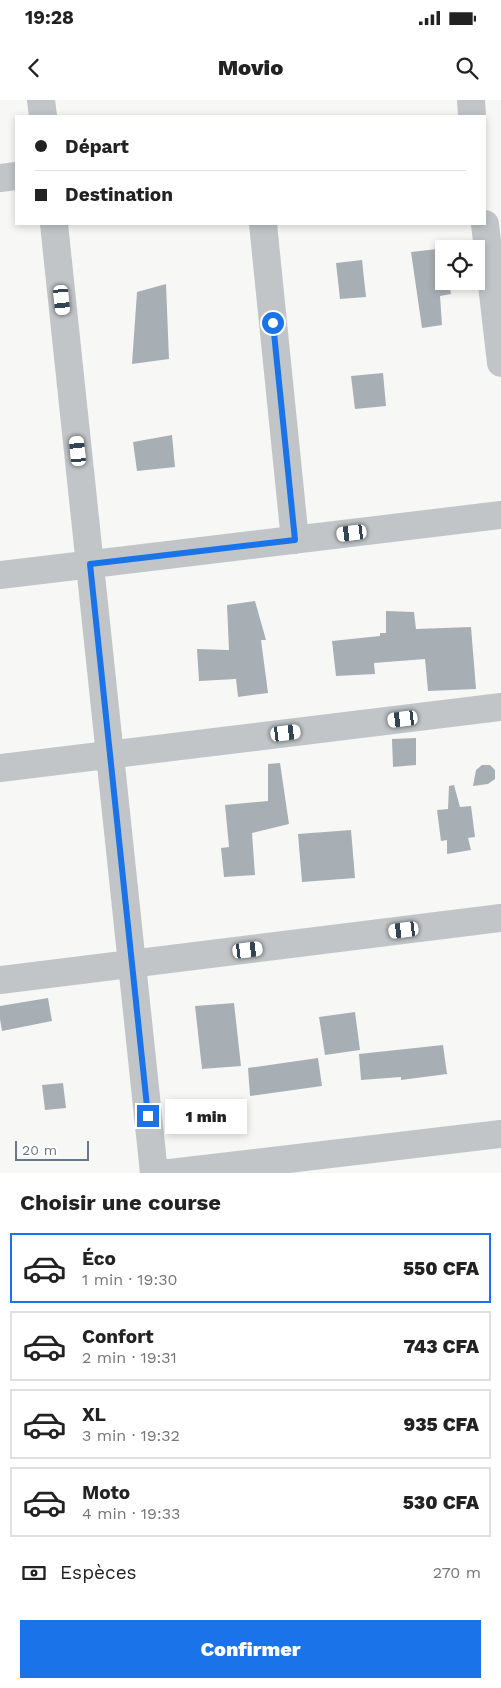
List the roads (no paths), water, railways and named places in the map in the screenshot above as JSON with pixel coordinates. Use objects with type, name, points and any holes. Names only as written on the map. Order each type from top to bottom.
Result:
[{"type":"street","points":[[41,100],[43,115]]},
{"type":"street","points":[[471,100],[472,115]]},
{"type":"street","points":[[0,178],[15,176]]},
{"type":"street","points":[[54,225],[154,1173]]},
{"type":"street","points":[[263,225],[295,540]]},
{"type":"street","points":[[490,225],[501,363]]},
{"type":"street","points":[[0,575],[501,515]]},
{"type":"street","points":[[0,768],[501,707]]},
{"type":"street","points":[[0,980],[501,918]]},
{"type":"street","points":[[170,1173],[501,1134]]}]
